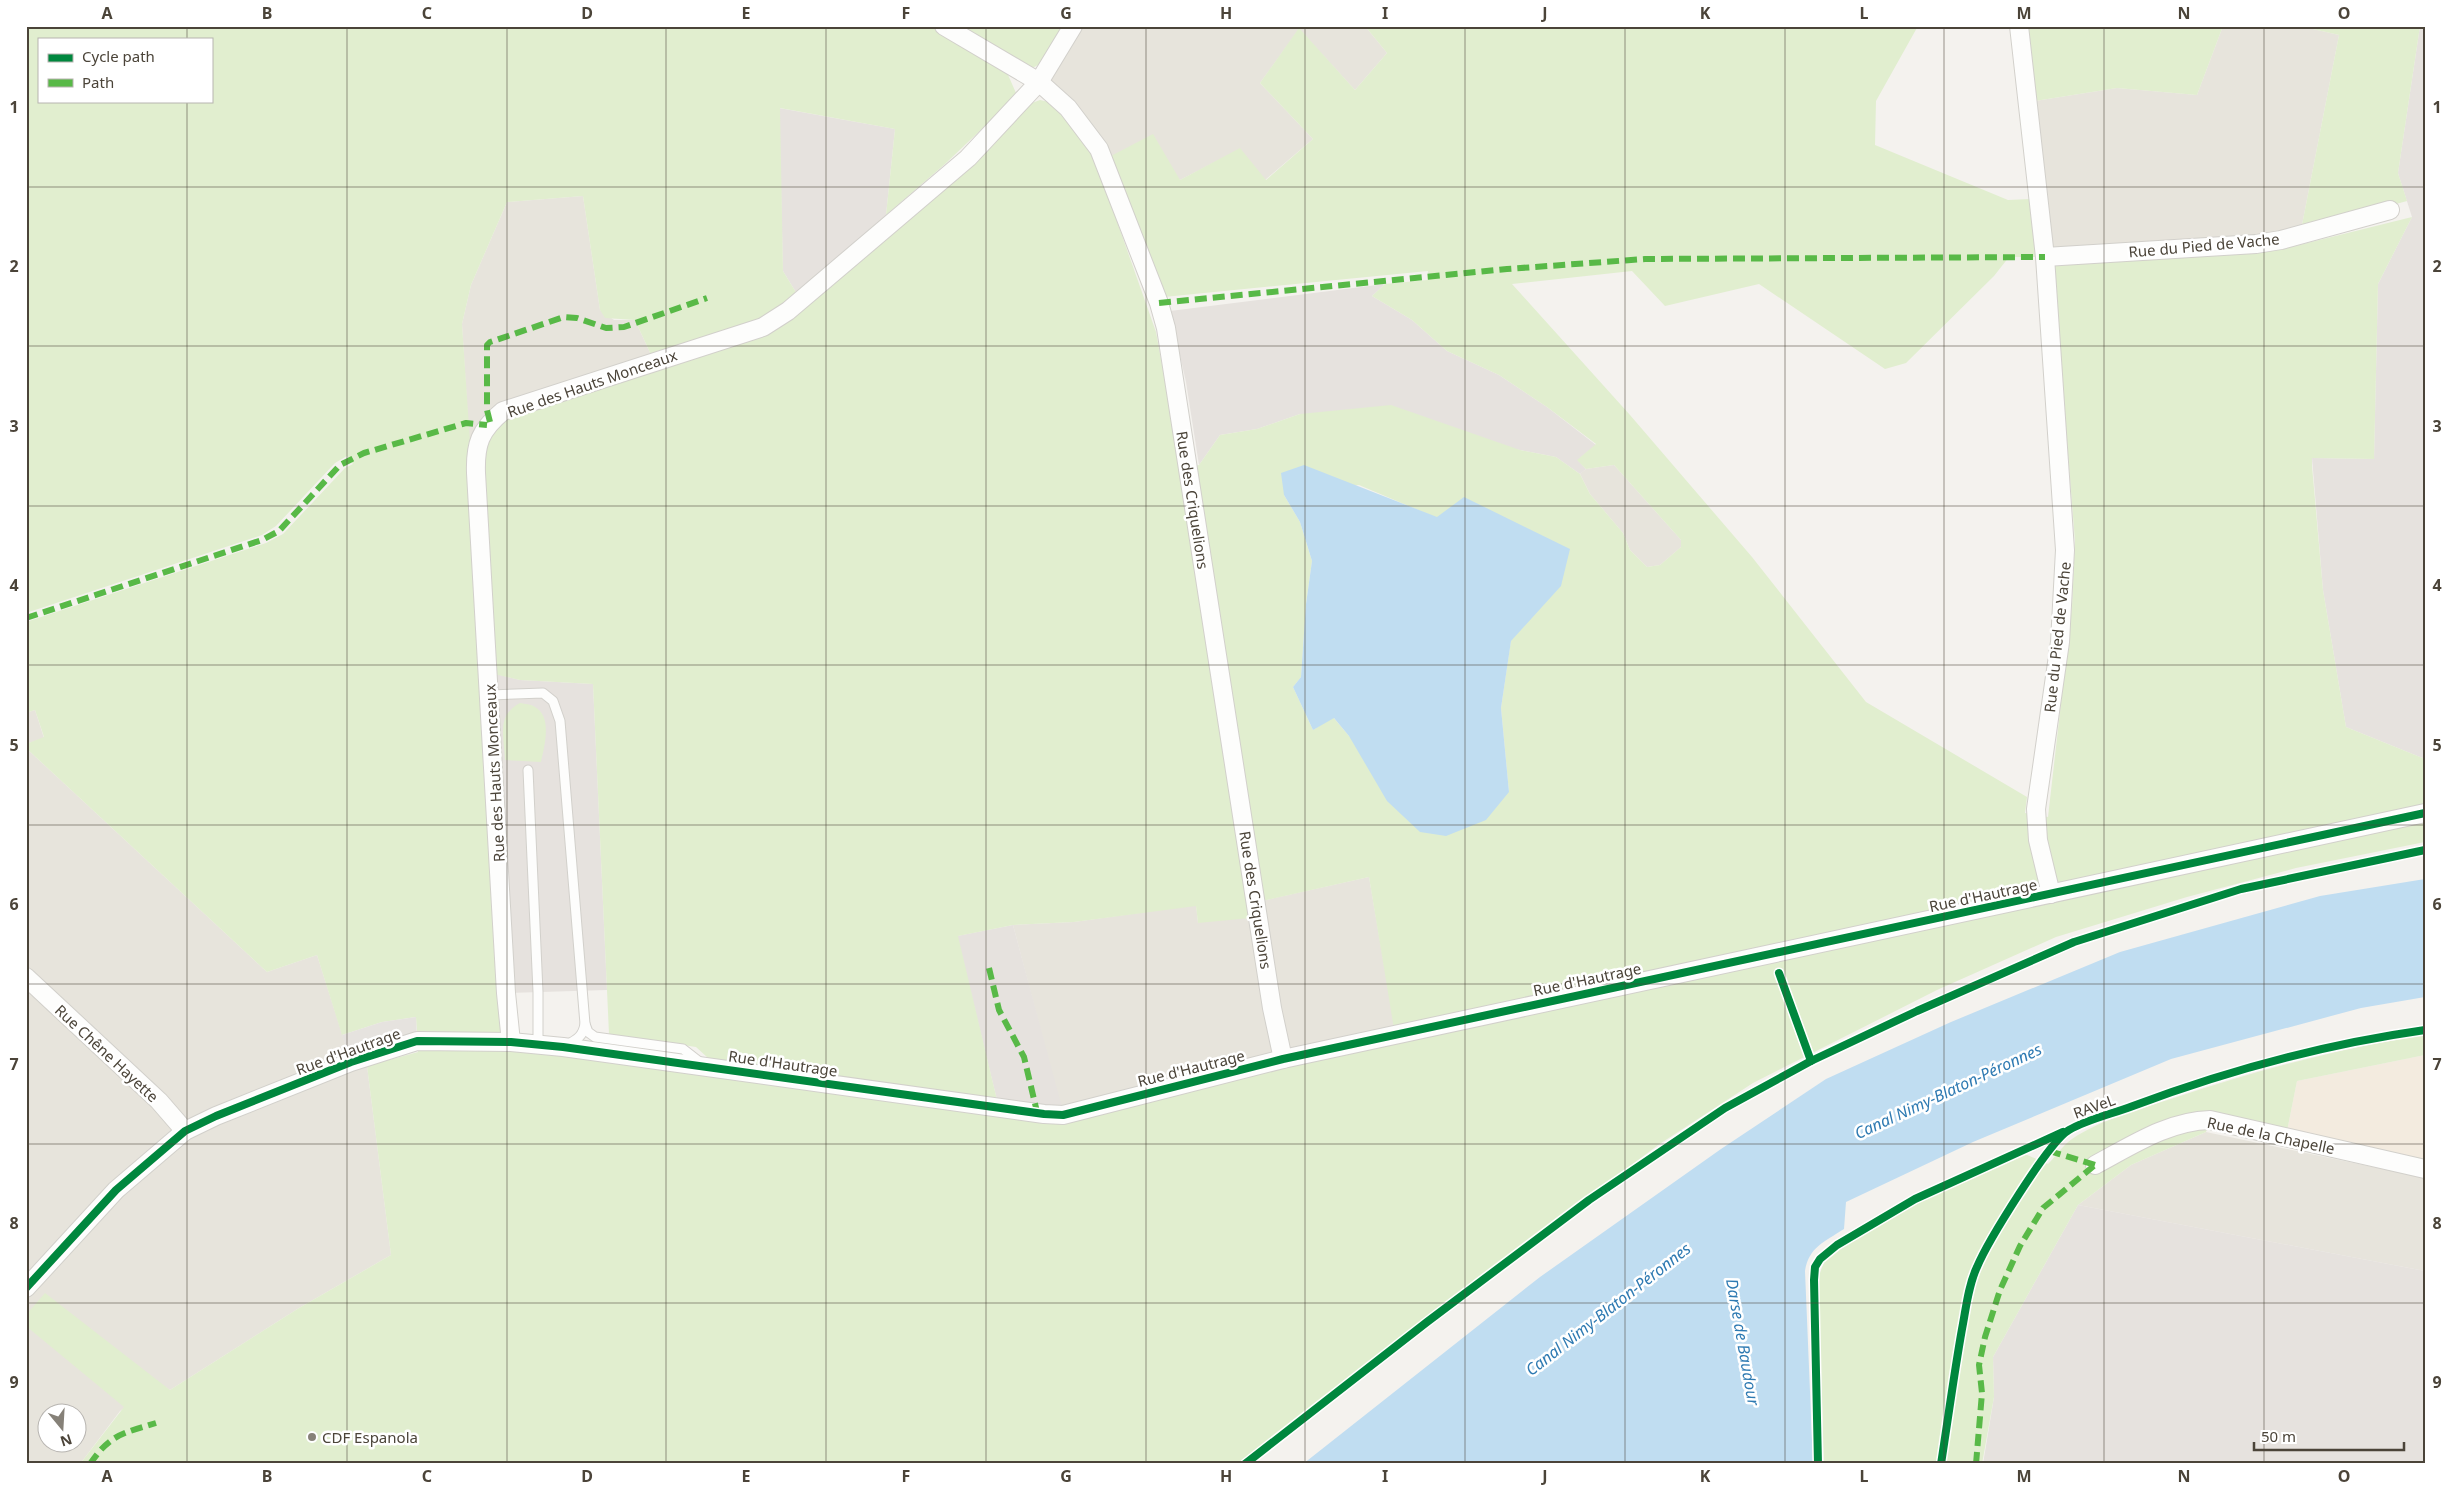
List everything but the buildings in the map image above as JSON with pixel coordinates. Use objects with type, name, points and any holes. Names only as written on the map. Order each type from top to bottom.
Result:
[{"type":"street","name":"Rue des Criquelions","points":[[944,26],[1039,82],[1068,108],[1099,149],[1159,304],[1166,328],[1272,1008],[1283,1059]]},
{"type":"street","name":"Rue des Hauts Monceaux","points":[[511,1042],[505,983],[475,456],[487,424],[503,411],[763,327],[788,311],[968,158],[1039,82],[1073,26]]},
{"type":"street","name":"Rue du Pied de Vache","points":[[2019,26],[2045,257],[2065,550],[2060,642],[2036,809],[2038,840],[2051,894]]},
{"type":"street","name":"Rue du Pied de Vache","points":[[2045,257],[2256,244],[2282,240],[2390,210]]},
{"type":"street","name":"Rue d'Hautrage","points":[[26,1288],[116,1190],[185,1131],[216,1116],[351,1062],[417,1041],[511,1042],[563,1047],[1063,1114],[1283,1059],[2425,813]]},
{"type":"street","name":"Rue Chêne Hayette","points":[[26,977],[159,1101],[185,1131]]},
{"type":"street","name":"Rue de la Chapelle","points":[[2095,1165],[2161,1131],[2186,1123],[2210,1120],[2425,1168]]},
{"type":"lane","points":[[490,695],[543,693],[553,701],[560,721],[585,1024],[584,1032],[579,1038],[563,1047]]},
{"type":"lane","points":[[528,770],[538,992],[538,1045]]},
{"type":"lane","points":[[585,1024],[588,1032],[595,1037],[683,1049],[705,1067]]},
{"type":"shaded area","points":[[1065,26],[1365,26],[1387,53],[1355,90],[1299,29],[1260,83],[1313,139],[1265,180],[1240,149],[1180,180],[1109,157],[1038,75],[1037,67],[1044,60]]},
{"type":"shaded area","points":[[2223,26],[2300,26],[2339,35],[2301,230],[2257,239],[2052,251],[2035,101],[2117,88],[2197,95]]},
{"type":"shaded area","points":[[2420,26],[2425,26],[2425,759],[2346,727],[2323,590],[2312,458],[2374,459],[2378,284],[2412,217],[2398,173]]},
{"type":"shaded area","points":[[779,108],[895,129],[886,215],[889,218],[797,294],[783,271]]},
{"type":"shaded area","points":[[583,196],[600,310],[614,320],[635,320],[652,357],[470,453],[462,324],[471,285],[507,202]]},
{"type":"shaded area","points":[[1385,284],[1372,296],[1412,320],[1447,351],[1499,375],[1547,407],[1596,445],[1578,460],[1586,469],[1580,474],[1556,457],[1520,450],[1300,414],[1257,429],[1220,435],[1199,465],[1186,382],[1170,311]]},
{"type":"shaded area","points":[[1614,465],[1681,540],[1681,547],[1660,565],[1647,567],[1630,550],[1623,533],[1590,494],[1580,474],[1586,469]]},
{"type":"shaded area","points":[[488,672],[520,680],[593,684],[607,990],[506,993]]},
{"type":"shaded area","points":[[35,710],[44,738],[26,744],[26,713]]},
{"type":"shaded area","points":[[26,748],[267,972],[317,955],[351,1062],[367,1066],[391,1255],[299,1308],[170,1390],[159,1383],[120,1411],[80,1464],[26,1464]]},
{"type":"shaded area","points":[[1369,877],[1396,1035],[1063,1115],[1013,925],[1074,922],[1196,905],[1198,923],[1248,904]]},
{"type":"shaded area","points":[[1013,925],[1062,1107],[997,1100],[957,936]]},
{"type":"shaded area","points":[[416,1017],[417,1041],[351,1062],[342,1035],[382,1022]]},
{"type":"shaded area","points":[[2425,1055],[2425,1161],[2287,1131],[2297,1081]]},
{"type":"shaded area","points":[[2206,1132],[2425,1178],[2425,1271],[2078,1205],[2131,1165]]},
{"type":"shaded area","points":[[2078,1205],[2425,1271],[2425,1464],[1983,1464],[1994,1397],[1993,1357]]},
{"type":"green space","points":[[26,26],[934,26],[1005,68],[1016,93],[1010,102],[945,164],[886,215],[895,129],[780,108],[783,271],[797,294],[774,314],[652,357],[635,320],[605,318],[600,310],[583,196],[507,202],[471,285],[462,324],[511,1042],[1044,1114],[1395,1035],[1369,877],[1249,904],[1250,918],[1198,923],[1196,906],[1074,922],[1013,925],[958,936],[997,1100],[708,1058],[696,1047],[609,1034],[593,684],[520,680],[494,674],[483,453],[487,436],[508,417],[764,335],[779,328],[810,303],[1032,103],[1040,100],[1049,102],[1085,140],[1101,176],[1156,332],[1181,469],[1199,465],[1220,435],[1257,429],[1300,414],[1391,405],[1520,450],[1556,457],[1580,474],[1590,494],[1623,533],[1630,550],[1647,567],[1660,565],[1681,547],[1681,540],[1614,465],[1586,469],[1577,460],[1596,444],[1547,407],[1499,375],[1447,351],[1412,320],[1372,296],[1385,284],[1427,280],[1428,271],[1164,297],[1109,157],[1153,134],[1180,180],[1240,148],[1266,180],[1313,139],[1260,83],[1299,28],[1355,90],[1387,53],[1365,26],[1918,26],[1876,101],[1875,145],[2008,200],[2030,199],[2036,257],[2009,257],[1994,276],[1906,363],[1885,369],[1759,284],[1665,306],[1632,271],[1512,284],[1630,415],[1752,557],[1866,702],[2027,797],[2025,813],[2048,817],[2072,607],[2075,541],[2053,266],[2279,250],[2412,217],[2378,284],[2374,459],[2312,458],[2312,466],[2323,590],[2346,727],[2425,759],[2425,842],[2296,868],[2187,897],[2056,937],[1937,990],[1753,1083],[1658,1145],[1414,1330],[1243,1464],[80,1464],[124,1407],[26,1326],[26,1315],[45,1293],[170,1390],[299,1308],[391,1255],[367,1066],[418,1052],[416,1017],[382,1022],[342,1035],[317,955],[267,972],[26,748],[26,744],[44,737],[35,710],[26,713],[26,622],[266,543],[283,534],[345,468],[353,464],[347,456],[335,463],[276,526],[262,535],[26,613]],"holes":[[[1359,485],[1437,518],[1560,586],[1511,640],[1501,708],[1509,792],[1349,736],[1333,717],[1313,730],[1293,687],[1301,677],[1306,604],[1312,561],[1300,522],[1284,495]]]},
{"type":"green space","points":[[953,26],[1065,26],[1046,58],[1035,67],[1029,69]]},
{"type":"green space","points":[[2026,26],[2223,26],[2197,95],[2117,88],[2035,101]]},
{"type":"green space","points":[[2300,26],[2420,26],[2398,173],[2407,201],[2301,230],[2339,35]]},
{"type":"green space","points":[[520,703],[533,706],[541,712],[544,718],[546,733],[541,762],[505,760],[504,720],[512,708]]},
{"type":"green space","points":[[2425,1035],[2425,1055],[2297,1081],[2287,1131],[2210,1117],[2206,1132],[2131,1165],[2078,1205],[1993,1357],[1994,1397],[1982,1464],[1824,1464],[1818,1278],[1824,1262],[1844,1246],[1921,1201],[2025,1154],[2048,1164],[2072,1139],[2122,1115],[2298,1061],[2393,1040]]},
{"type":"water","points":[[1304,465],[1437,517],[1464,497],[1570,549],[1561,586],[1511,641],[1501,708],[1509,792],[1486,820],[1446,836],[1420,832],[1387,801],[1349,736],[1334,718],[1313,730],[1293,687],[1301,677],[1306,604],[1312,561],[1300,522],[1284,495],[1281,473]]},
{"type":"water","points":[[2425,879],[2425,997],[2361,1008],[2171,1059],[1973,1142],[1846,1202],[1844,1229],[1814,1251],[1810,1256],[1805,1271],[1813,1464],[1303,1464],[1540,1277],[1721,1149],[1826,1079],[1951,1022],[2120,952],[2320,896]]},
{"type":"marked path","points":[[1159,303],[1507,269],[1645,259],[2045,257]]},
{"type":"marked path","points":[[490,422],[487,410],[487,345],[490,342],[564,317],[577,318],[606,328],[624,327],[707,298]]},
{"type":"marked path","points":[[26,618],[262,540],[279,531],[340,465],[364,453],[466,423],[487,425]]},
{"type":"marked path","points":[[989,968],[999,1010],[1024,1057],[1037,1112]]},
{"type":"marked path","points":[[2049,1151],[2095,1165]]},
{"type":"marked path","points":[[1976,1464],[1982,1393],[1979,1365],[1985,1337],[2000,1290],[2020,1246],[2043,1208],[2095,1165]]},
{"type":"marked path","points":[[90,1464],[111,1440],[126,1432],[156,1423]]},
{"type":"cycle path","points":[[26,1288],[116,1190],[185,1131],[216,1116],[351,1062],[417,1041],[511,1042],[563,1047],[1044,1114],[1063,1115],[1283,1059],[2425,813]]},
{"type":"cycle path","points":[[1245,1464],[1427,1322],[1589,1200],[1725,1108],[1811,1061],[1917,1011],[2074,942],[2241,889],[2425,850]]},
{"type":"cycle path","points":[[1779,973],[1811,1061]]},
{"type":"cycle path","name":"RAVeL","points":[[1941,1464],[1962,1329],[1974,1274],[1993,1237],[2019,1194],[2060,1138],[2076,1126],[2168,1093],[2240,1070],[2314,1051],[2425,1030]]},
{"type":"cycle path","points":[[1818,1464],[1814,1280],[1815,1267],[1820,1259],[1837,1245],[1915,1199],[2063,1132]]},
{"type":"place","name":"CDF Espanola","points":[[312,1437]]},
{"type":"water label","name":"Canal Nimy-Blaton-Péronnes","points":[[1948,1091]]},
{"type":"water label","name":"Canal Nimy-Blaton-Péronnes","points":[[1608,1309]]},
{"type":"water label","name":"Darse de Baudour","points":[[1743,1342]]}]
